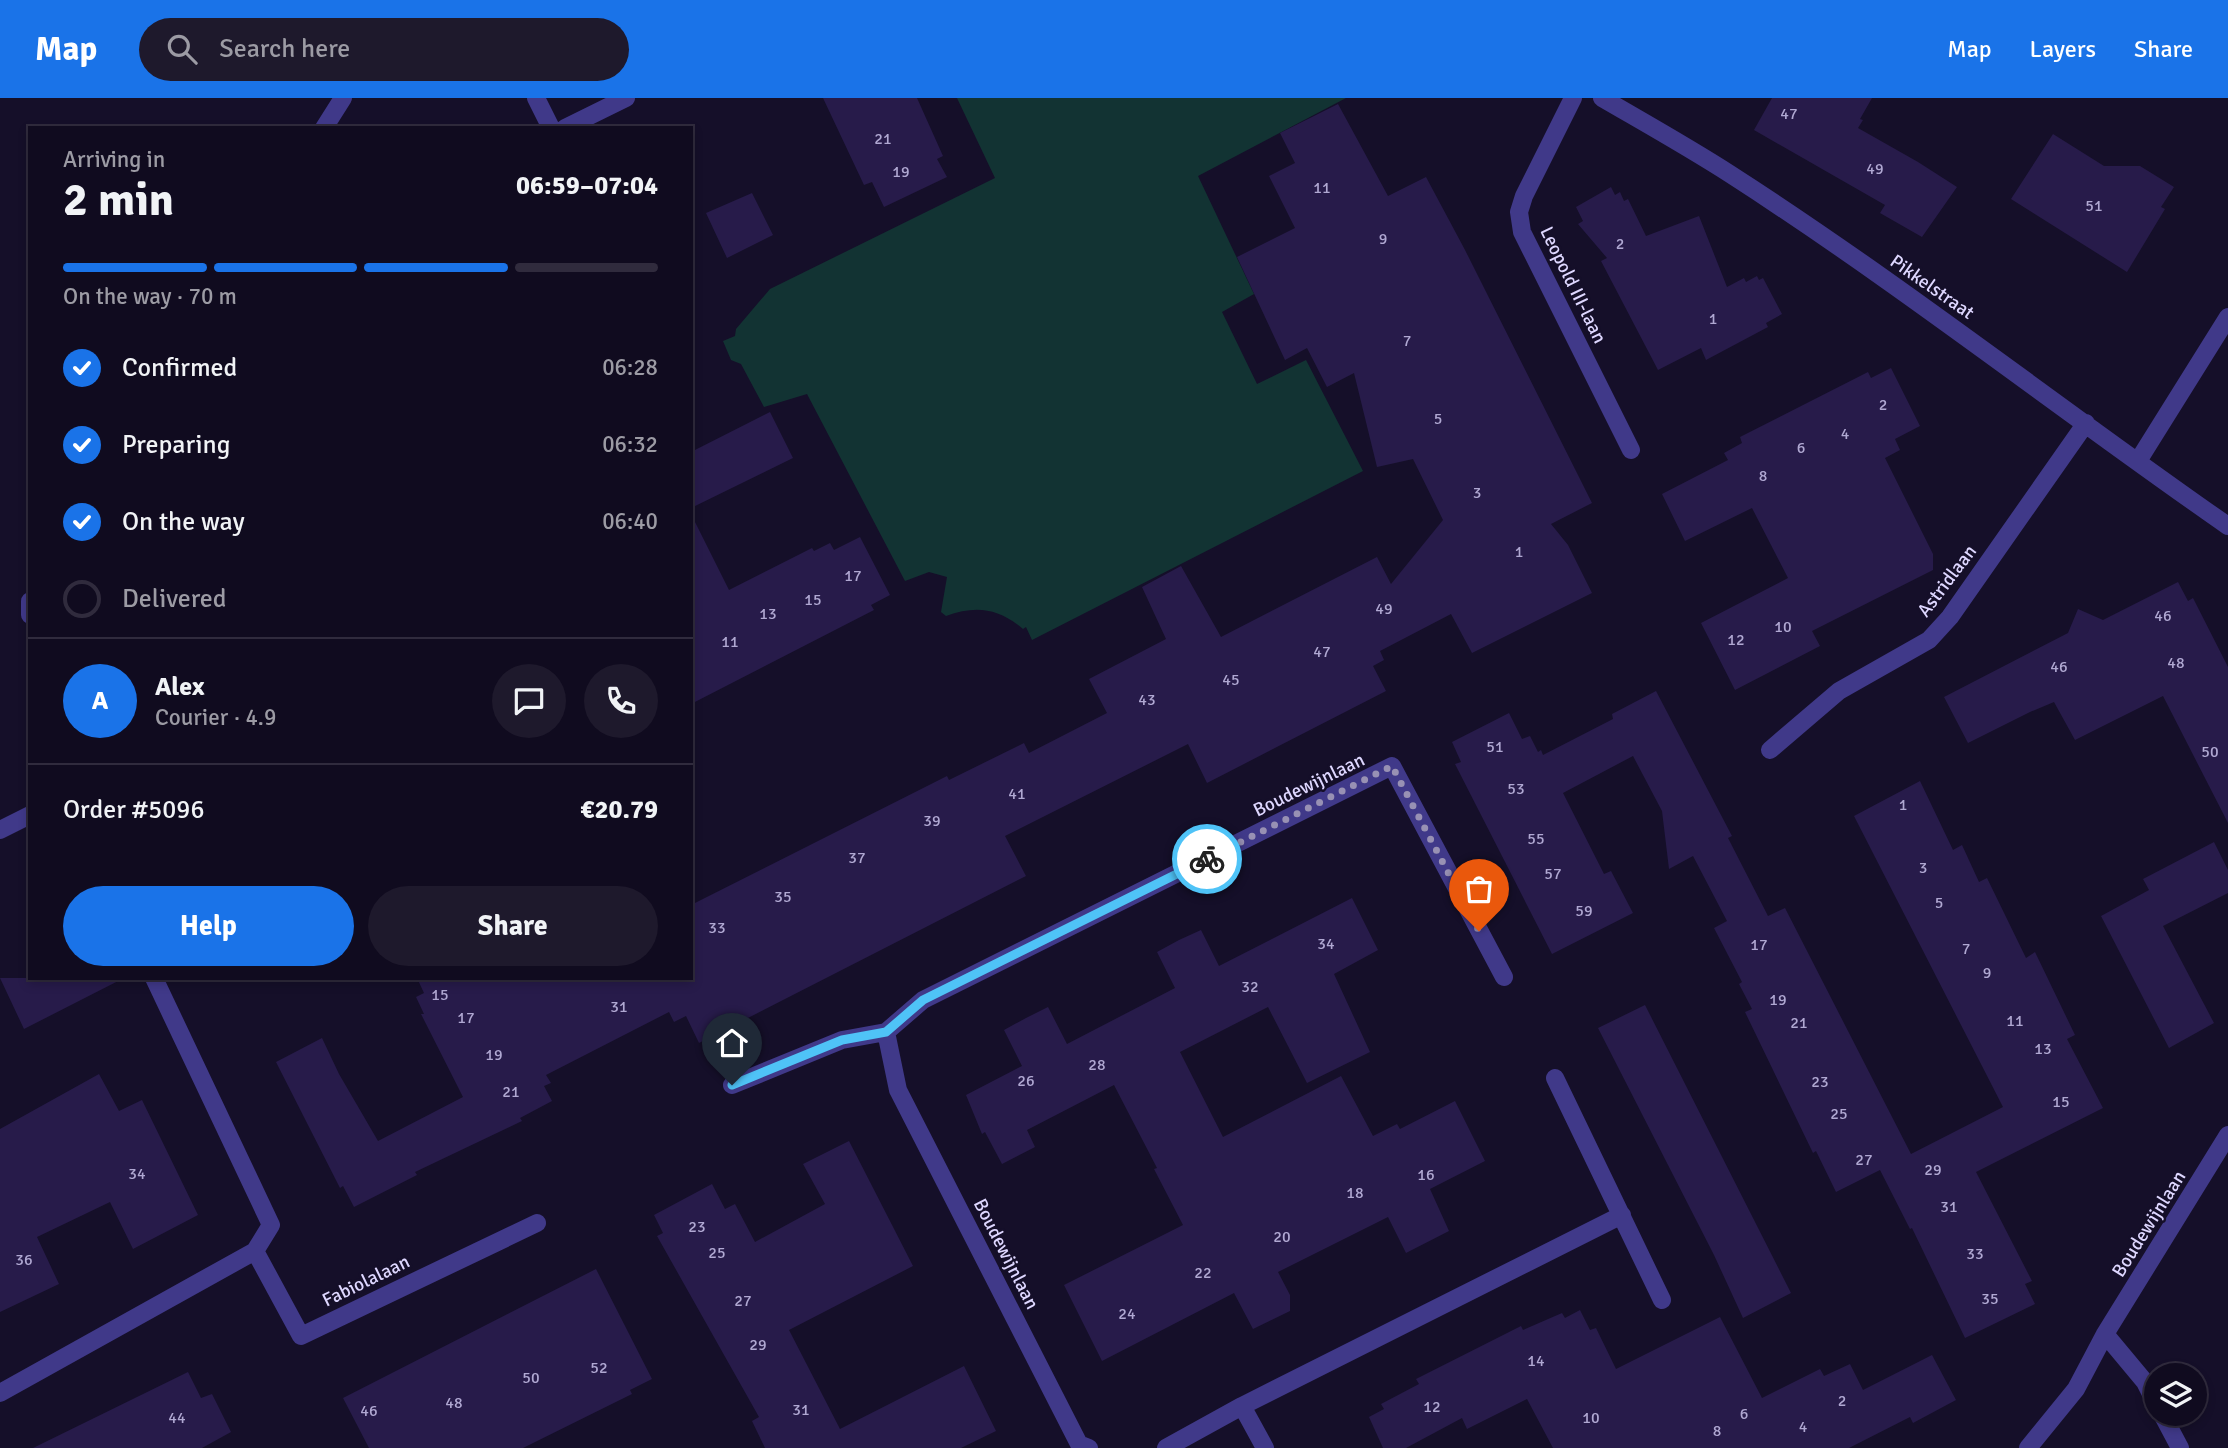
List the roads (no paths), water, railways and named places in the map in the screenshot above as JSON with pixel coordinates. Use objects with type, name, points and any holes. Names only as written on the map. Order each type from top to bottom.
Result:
[{"type":"street","points":[[325,126],[343,98]]},
{"type":"street","points":[[536,98],[550,126]]},
{"type":"street","points":[[569,126],[626,98]]},
{"type":"street","name":"Leopold III-laan","points":[[1573,98],[1524,196],[1519,212],[1522,232],[1631,450]]},
{"type":"street","name":"Pikkelstraat","points":[[1602,98],[1750,187],[1915,300],[2228,526]]},
{"type":"street","points":[[2138,461],[2228,317]]},
{"type":"street","name":"Astridlaan","points":[[1770,750],[1839,691],[1929,640],[1943,625],[2086,423]]},
{"type":"street","name":"Boudewijnlaan","points":[[1089,1448],[1079,1444],[898,1090],[886,1032],[923,1000],[1392,766],[1504,977]]},
{"type":"street","points":[[0,830],[28,816]]},
{"type":"street","points":[[0,1392],[255,1251],[271,1225],[154,980]]},
{"type":"street","points":[[732,1085],[842,1040],[886,1032]]},
{"type":"street","points":[[1555,1078],[1662,1300]]},
{"type":"street","name":"Boudewijnlaan","points":[[2028,1448],[2076,1389],[2105,1334],[2228,1135]]},
{"type":"street","points":[[1166,1448],[1242,1406],[1622,1214]]},
{"type":"street","name":"Fabiolalaan","points":[[255,1251],[301,1336],[537,1223]]},
{"type":"street","points":[[2105,1334],[2144,1382]]},
{"type":"street","points":[[1242,1406],[1265,1448]]},
{"type":"street","points":[[2168,1426],[2180,1448]]}]
